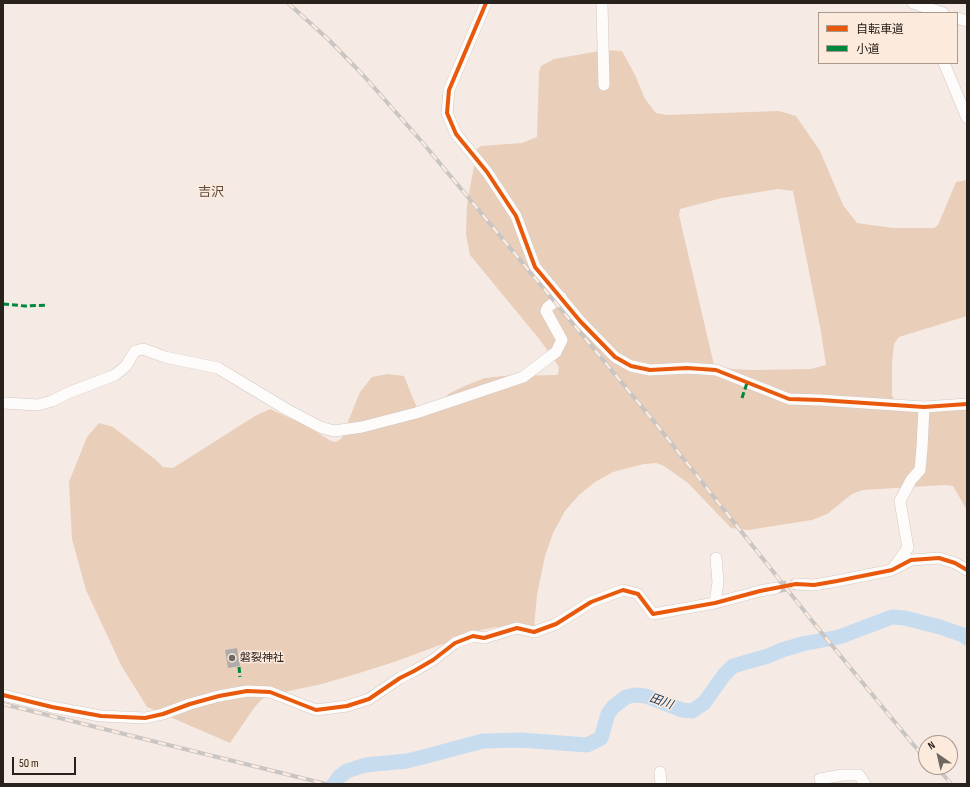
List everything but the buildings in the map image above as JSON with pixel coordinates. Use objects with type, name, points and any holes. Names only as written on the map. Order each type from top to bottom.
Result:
[{"type":"street","points":[[486,3],[449,90],[447,113],[456,134],[488,172],[516,216],[535,266],[580,321],[615,357],[631,366],[650,370],[687,368],[716,370],[789,399],[924,407],[967,404]]},
{"type":"street","points":[[602,3],[604,85]]},
{"type":"street","points":[[913,3],[928,10],[938,12]]},
{"type":"street","points":[[944,64],[967,118]]},
{"type":"street","points":[[3,403],[38,405],[52,401],[68,393],[115,375],[126,366],[135,351],[143,349],[165,358],[218,368],[286,409],[320,427],[334,431],[362,427],[416,413],[523,377],[556,352],[562,340],[546,311],[548,307],[561,297]]},
{"type":"street","points":[[892,570],[908,548],[900,501],[911,480],[920,470],[924,407]]},
{"type":"street","points":[[715,603],[718,582],[716,558]]},
{"type":"street","points":[[796,584],[814,585],[837,582],[892,570],[911,560],[939,558],[954,563],[967,570]]},
{"type":"street","points":[[3,696],[101,716],[145,718],[163,714],[190,704],[247,690],[270,692],[316,710],[347,706],[369,699],[400,678],[433,660],[455,643],[473,636],[484,638],[517,628],[534,632],[556,624],[591,602],[623,590],[638,594],[653,614],[715,603],[776,588]]},
{"type":"street","points":[[660,772],[661,784]]},
{"type":"street","points":[[820,779],[843,775],[859,775],[865,784]]},
{"type":"shaded area","points":[[605,50],[622,51],[635,75],[645,99],[656,113],[667,115],[779,111],[796,116],[820,151],[843,205],[857,223],[893,228],[934,228],[938,225],[956,182],[967,180],[967,316],[899,337],[894,344],[892,364],[892,396],[897,402],[967,404],[967,510],[953,486],[944,485],[863,490],[852,494],[827,514],[812,520],[748,530],[731,528],[688,483],[664,466],[656,463],[644,464],[613,472],[595,482],[579,495],[565,511],[553,533],[545,556],[537,595],[534,627],[507,629],[496,627],[481,630],[394,662],[356,674],[322,684],[275,694],[262,699],[230,743],[147,707],[121,665],[86,590],[72,539],[69,482],[87,437],[99,423],[113,427],[163,467],[173,468],[255,416],[270,409],[307,426],[331,441],[336,442],[341,439],[360,392],[372,377],[388,374],[404,376],[419,413],[423,414],[450,393],[485,378],[503,376],[558,375],[559,367],[540,340],[470,255],[466,234],[467,205],[477,149],[481,146],[522,143],[537,137],[539,72],[541,66],[554,59]],"holes":[[[778,189],[793,191],[821,332],[826,365],[811,369],[753,370],[732,369],[714,365],[679,215],[680,209],[722,198]]]},
{"type":"waterway","name":"田川","points":[[334,784],[339,777],[347,771],[365,765],[407,761],[483,741],[520,740],[587,745],[601,738],[608,714],[613,707],[626,697],[635,695],[646,696],[682,710],[692,711],[704,703],[724,675],[733,666],[802,644],[839,637],[892,617],[905,618],[940,627],[963,635],[967,638]]},
{"type":"tunnel","points":[[776,588],[796,584]]},
{"type":"railway","points":[[288,3],[329,40],[363,75],[423,143],[652,419],[821,632],[918,750]]},
{"type":"railway","points":[[3,704],[326,784]]},
{"type":"railway","points":[[944,775],[951,784]]},
{"type":"marked path","points":[[3,304],[25,306],[48,305]]},
{"type":"marked path","points":[[742,398],[747,383]]},
{"type":"marked path","points":[[239,667],[240,677]]},
{"type":"cycle path","points":[[486,3],[449,90],[447,113],[456,134],[487,172],[516,216],[535,267],[580,321],[615,357],[631,366],[650,370],[687,368],[716,370],[789,399],[924,407],[967,404]]},
{"type":"cycle path","points":[[3,695],[52,707],[101,716],[145,718],[163,714],[190,704],[219,696],[247,691],[270,692],[316,710],[347,706],[369,699],[400,678],[433,660],[455,643],[473,636],[484,638],[517,628],[534,632],[556,624],[591,602],[623,590],[638,594],[653,614],[715,603],[760,591],[796,584],[814,585],[892,570],[911,560],[939,558],[955,563],[967,570]]},
{"type":"place","name":"磐裂神社","points":[[232,658]]},
{"type":"district","name":"吉沢","points":[[211,193]]}]
